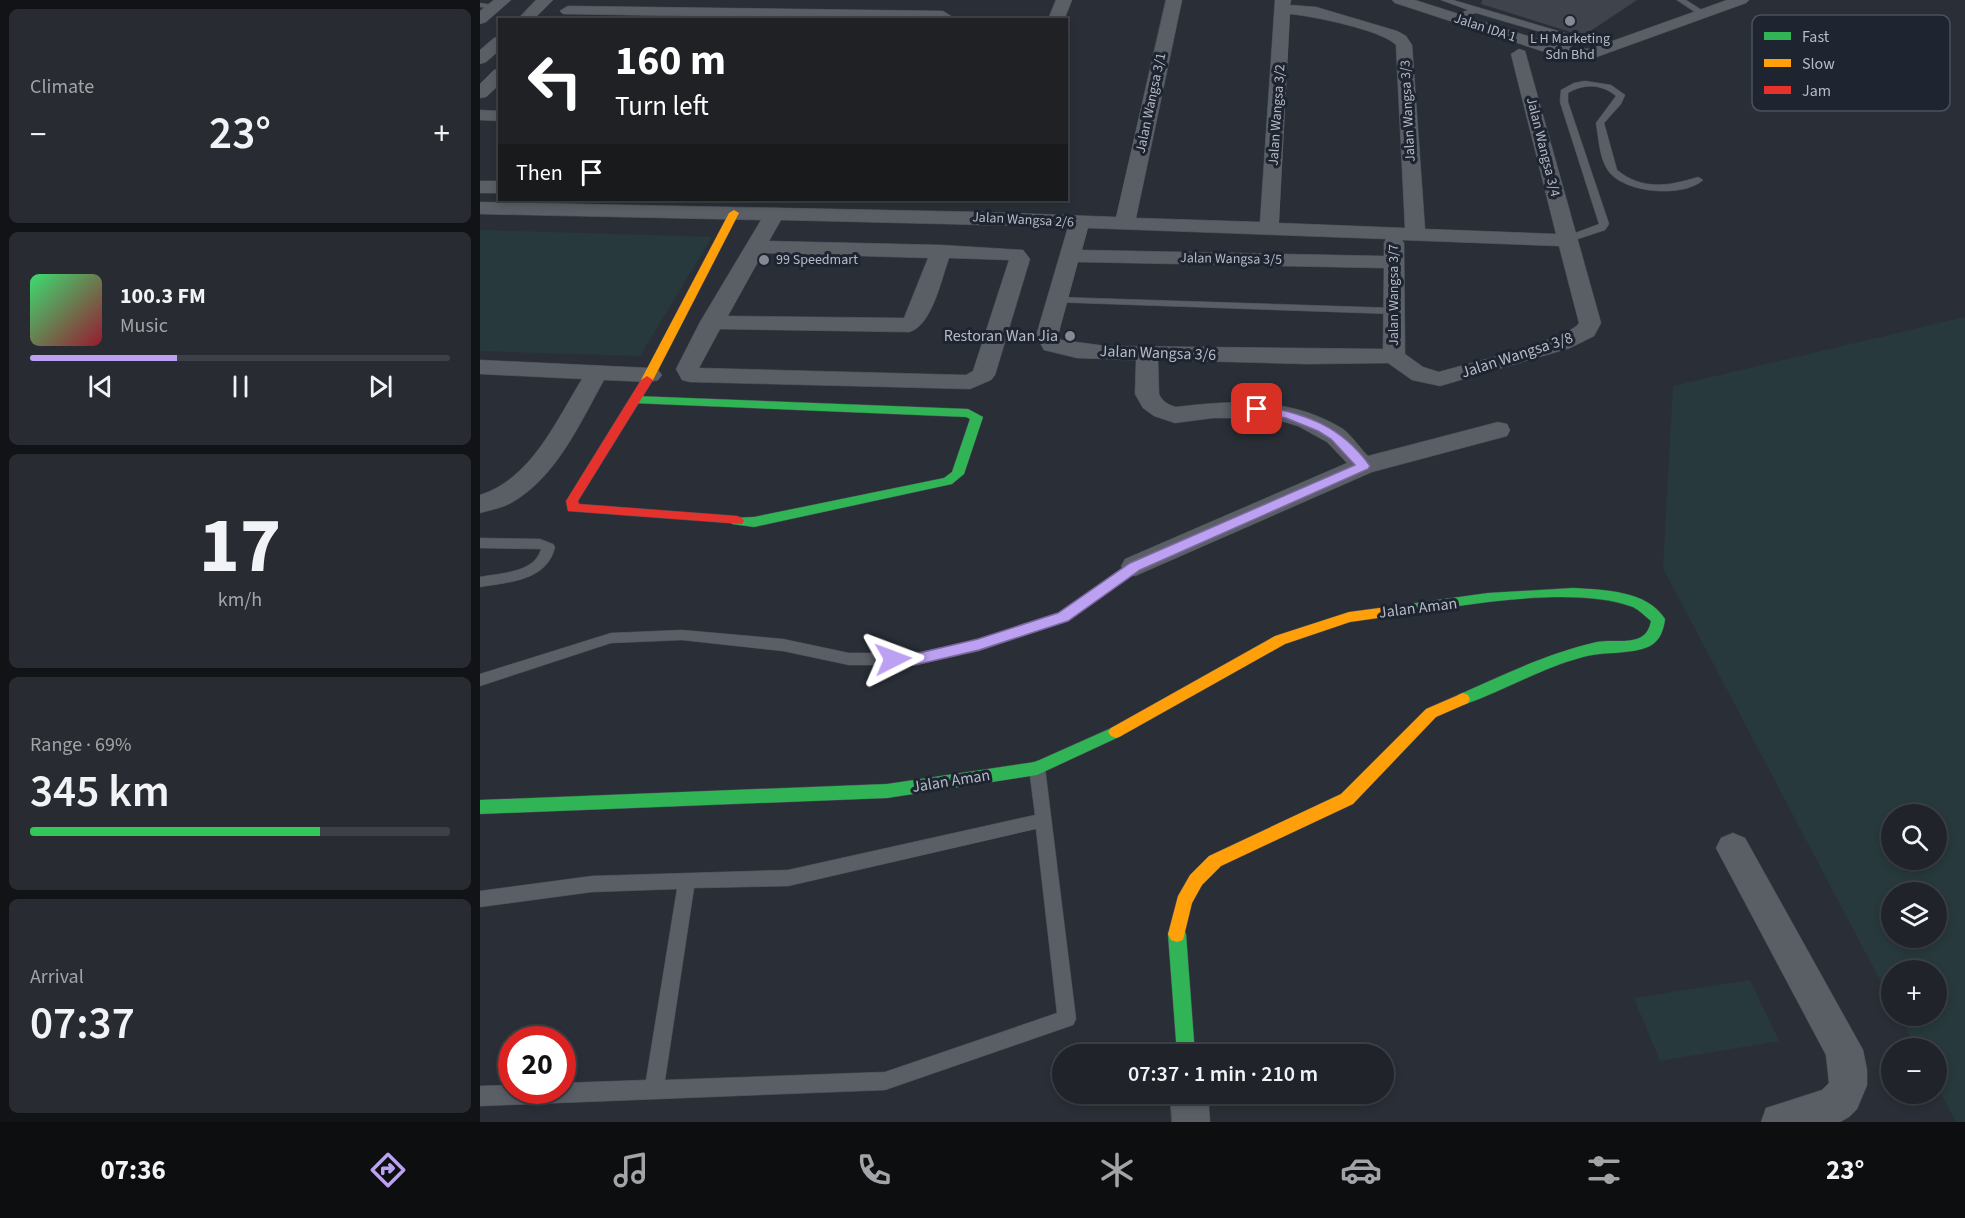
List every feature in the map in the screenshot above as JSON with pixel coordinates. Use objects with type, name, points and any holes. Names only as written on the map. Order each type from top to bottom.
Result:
[{"type":"street","points":[[526,18],[545,0]]},
{"type":"street","points":[[568,11],[942,18],[951,0]]},
{"type":"street","points":[[1057,18],[1064,0]]},
{"type":"street","name":"Jalan Wangsa 3/1","points":[[1126,215],[1174,0]]},
{"type":"street","name":"Jalan IDA 1","points":[[1400,0],[1560,52],[1591,54],[1741,0]]},
{"type":"street","points":[[480,19],[493,4]]},
{"type":"street","name":"Jalan Wangsa 3/2","points":[[1269,230],[1284,4]]},
{"type":"street","name":"Jalan Wangsa 3/3","points":[[1284,4],[1391,34],[1400,39],[1404,45],[1404,233]]},
{"type":"street","points":[[480,59],[498,43]]},
{"type":"street","name":"Jalan Wangsa 3/4","points":[[1519,54],[1566,240]]},
{"type":"street","points":[[480,93],[498,76]]},
{"type":"street","points":[[480,115],[498,116]]},
{"type":"street","points":[[480,187],[498,188]]},
{"type":"street","name":"Jalan Wangsa 2/6","points":[[480,208],[774,214],[840,207],[985,209],[1079,223],[1126,215],[1269,230],[1566,240]]},
{"type":"street","points":[[636,400],[968,413],[977,417],[977,421],[958,474],[948,481],[754,522],[573,508],[572,501],[636,400],[734,213]]},
{"type":"street","points":[[758,247],[1011,253],[1019,256],[983,375],[976,381],[690,375],[687,369],[711,322],[758,247],[774,214]]},
{"type":"street","name":"Jalan Wangsa 3/6","points":[[1079,223],[1047,336],[1052,345],[1069,350],[1342,358],[1394,356]]},
{"type":"street","name":"Jalan Wangsa 3/7","points":[[1394,356],[1394,262],[1404,233]]},
{"type":"street","name":"Jalan Wangsa 3/8","points":[[1394,356],[1410,371],[1422,377],[1440,379],[1562,343],[1586,332],[1590,323],[1588,312],[1566,240]]},
{"type":"street","points":[[711,322],[909,325],[916,319],[941,251]]},
{"type":"street","name":"Jalan Wangsa 3/5","points":[[1069,256],[1394,262]]},
{"type":"street","points":[[1147,352],[1147,394],[1151,403],[1162,411],[1176,415],[1213,410],[1272,410],[1307,421],[1336,436],[1363,466]]},
{"type":"street","points":[[480,367],[650,375]]},
{"type":"street","points":[[480,504],[509,493],[532,476],[597,373]]},
{"type":"street","points":[[1135,566],[1363,466],[1498,430]]},
{"type":"street","name":"Jalan Aman","points":[[480,807],[887,791],[1037,768],[1100,741],[1280,640],[1350,617],[1538,592],[1623,597],[1652,609],[1658,619],[1656,631],[1649,640],[1637,645],[1601,647],[1544,664],[1431,713],[1347,799],[1215,861],[1196,879],[1184,901],[1177,937],[1185,1044]]},
{"type":"street","points":[[1733,848],[1844,1050],[1849,1065],[1849,1081],[1844,1096],[1834,1107],[1780,1122]]},
{"type":"street","points":[[1190,1104],[1191,1122]]},
{"type":"lane","points":[[1445,0],[1572,38],[1573,41],[1560,52]]},
{"type":"lane","points":[[1681,0],[1704,15]]},
{"type":"lane","points":[[1456,18],[1475,10]]},
{"type":"lane","points":[[1566,240],[1604,226],[1564,102],[1564,92],[1570,87],[1592,84],[1616,89],[1621,95],[1620,101],[1605,114],[1600,123],[1612,171],[1621,178],[1668,188],[1686,187],[1698,180]]},
{"type":"lane","points":[[1056,300],[1394,311]]},
{"type":"lane","points":[[480,543],[540,544],[548,547],[545,560],[537,568],[480,582]]},
{"type":"lane","points":[[480,680],[611,638],[682,635],[783,645],[849,658],[915,659],[979,645],[1063,617],[1135,566]]},
{"type":"lane","points":[[480,1096],[885,1081],[1067,1019],[1037,768]]},
{"type":"lane","points":[[480,899],[592,884],[788,878],[1044,820]]},
{"type":"lane","points":[[654,1090],[687,881]]},
{"type":"shaded area","points":[[480,230],[712,237],[640,356],[480,351]]},
{"type":"shaded area","points":[[1965,317],[1965,1122],[1956,1122],[1946,1104],[1947,1038],[1911,1038],[1905,1026],[1947,1026],[1947,960],[1881,960],[1881,982],[1663,568],[1673,386]]},
{"type":"shaded area","points":[[1750,980],[1779,1041],[1660,1061],[1634,998]]},
{"type":"building","name":"L H Marketing Sdn Bhd","points":[[1482,0],[1637,0],[1583,36],[1481,4]]},
{"type":"traffic: fast","points":[[636,400],[968,413],[977,417],[958,474],[948,481],[754,522],[737,521]]},
{"type":"traffic: fast","points":[[1387,612],[1488,598],[1573,593],[1610,596],[1640,604],[1658,619],[1653,635],[1644,643],[1632,646],[1606,646],[1582,651],[1530,670],[1463,699]]},
{"type":"traffic: fast","points":[[480,807],[887,791],[1037,768],[1116,732]]},
{"type":"traffic: fast","points":[[1177,934],[1185,1044]]},
{"type":"traffic: slow","points":[[647,380],[734,213]]},
{"type":"traffic: slow","points":[[1116,732],[1280,640],[1349,617],[1387,612]]},
{"type":"traffic: slow","points":[[1177,934],[1184,901],[1196,880],[1215,861],[1347,799],[1431,713],[1463,699]]},
{"type":"traffic: jam","points":[[647,380],[572,501],[573,508],[737,521]]},
{"type":"place","name":"L H Marketing Sdn Bhd","points":[[1570,21]]},
{"type":"place","name":"99 Speedmart","points":[[764,260]]},
{"type":"place","name":"Restoran Wan Jia","points":[[1070,336]]},
{"type":"route","points":[[893,659],[915,659],[979,645],[1063,617],[1135,566],[1265,511],[1363,466],[1336,436],[1322,428],[1288,414],[1257,409]]}]
